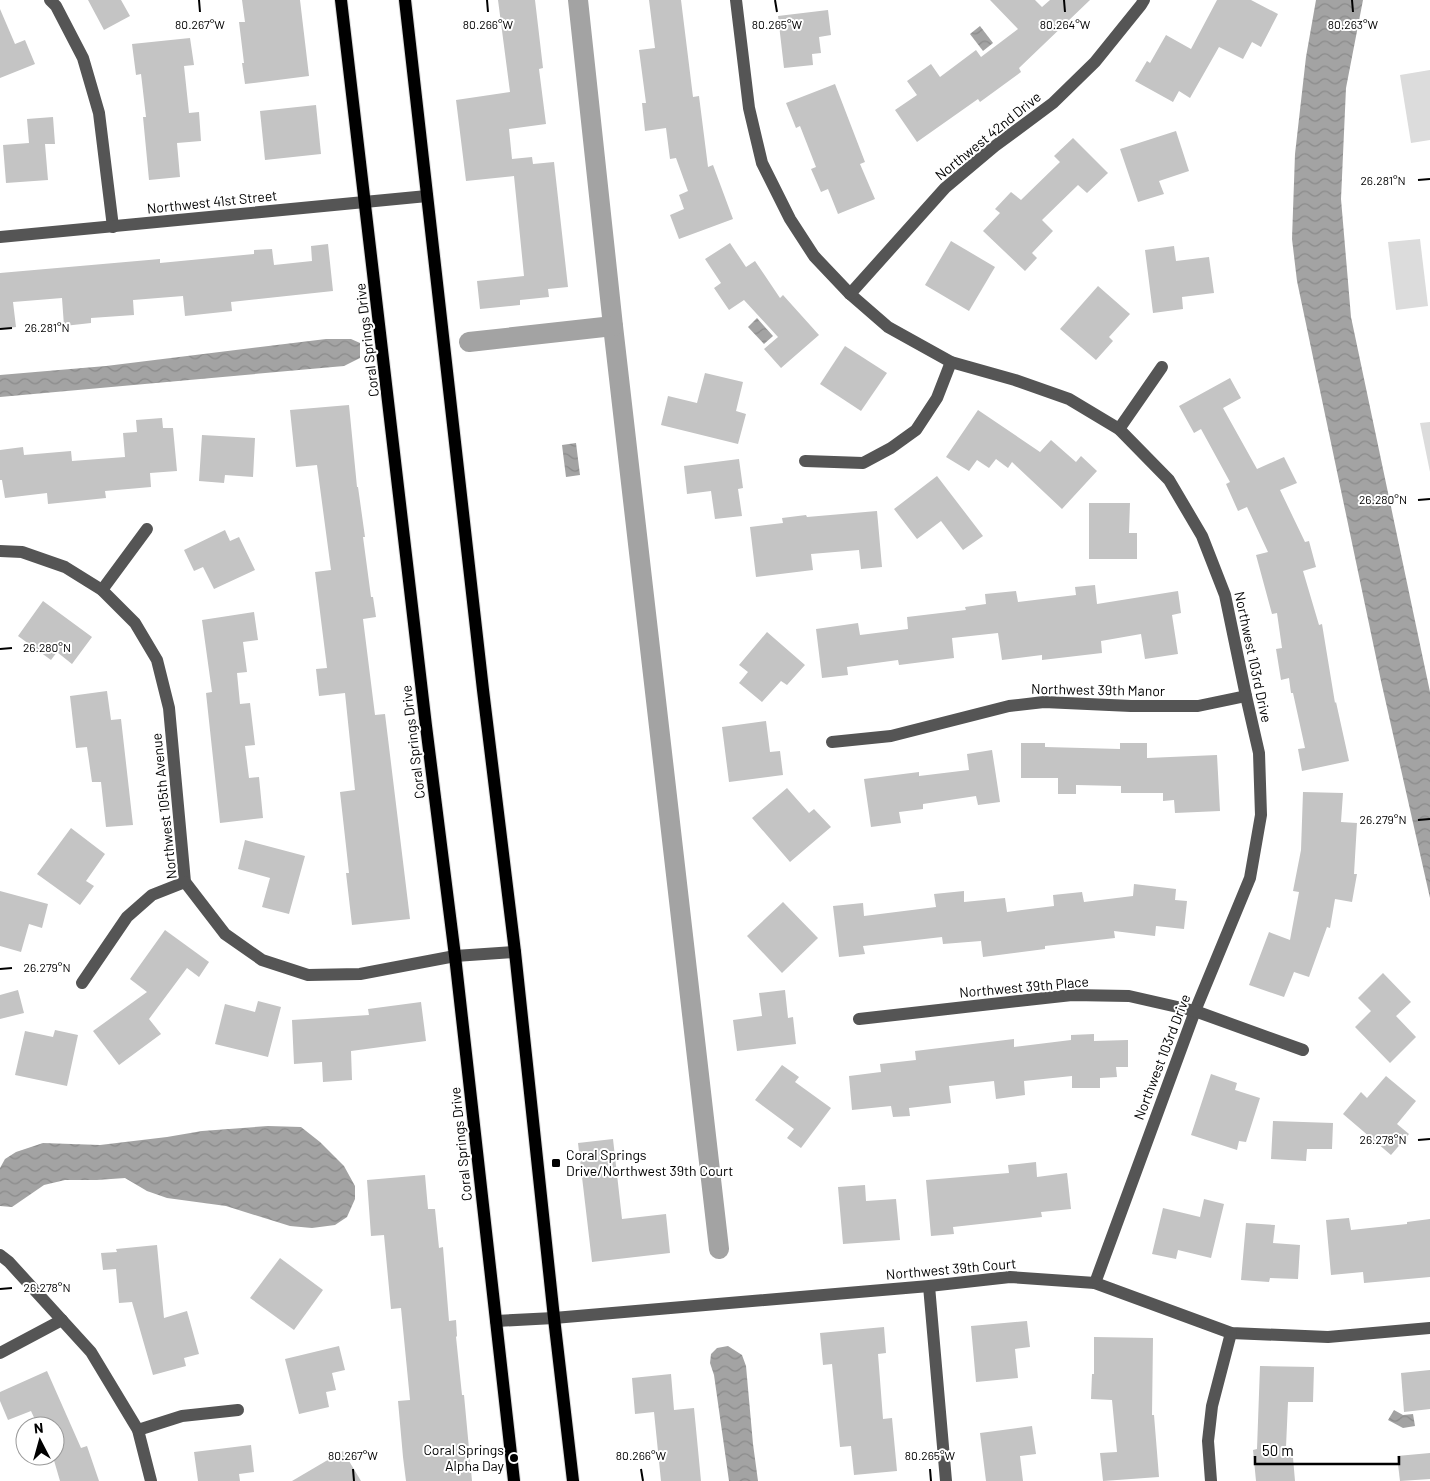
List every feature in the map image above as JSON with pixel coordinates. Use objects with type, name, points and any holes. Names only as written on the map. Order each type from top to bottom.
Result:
[{"type":"main road","name":"Coral Springs Drive","points":[[341,0],[426,726],[455,956],[514,1481]]},
{"type":"main road","points":[[405,0],[483,690],[516,952],[573,1481]]},
{"type":"street","points":[[50,0],[56,6],[83,58],[99,113],[113,227]]},
{"type":"street","name":"Northwest 103rd Drive","points":[[736,0],[748,108],[762,163],[790,219],[814,256],[850,294],[888,327],[951,362],[1015,380],[1069,399],[1119,428],[1169,480],[1202,536],[1225,594],[1259,754],[1261,815],[1250,878],[1195,1011],[1095,1283]]},
{"type":"street","name":"Northwest 42nd Drive","points":[[850,294],[945,188],[995,146],[1053,103],[1095,62],[1144,0]]},
{"type":"street","name":"Northwest 41st Street","points":[[0,237],[427,196]]},
{"type":"street","points":[[805,462],[862,463],[891,448],[916,430],[937,398],[951,362]]},
{"type":"street","points":[[1119,428],[1162,367]]},
{"type":"street","points":[[102,590],[147,529]]},
{"type":"street","name":"Northwest 105th Avenue","points":[[0,551],[22,552],[65,567],[102,590],[135,623],[157,660],[169,708],[185,882],[225,934],[262,960],[308,975],[360,974],[455,956],[516,952]]},
{"type":"street","name":"Northwest 39th Manor","points":[[832,742],[891,736],[1009,706],[1044,702],[1131,706],[1198,706],[1246,696]]},
{"type":"street","points":[[82,984],[126,917],[152,895],[185,882]]},
{"type":"street","name":"Northwest 39th Place","points":[[859,1020],[1072,995],[1129,996],[1195,1011],[1303,1050]]},
{"type":"street","points":[[0,1255],[9,1262],[91,1352],[138,1430],[151,1481]]},
{"type":"street","name":"Northwest 39th Court","points":[[496,1321],[554,1318],[929,1286],[1010,1277],[1095,1283],[1231,1332],[1328,1337],[1430,1328]]},
{"type":"street","points":[[929,1286],[946,1481]]},
{"type":"street","points":[[0,1353],[62,1320]]},
{"type":"street","points":[[1211,1481],[1208,1441],[1212,1406],[1231,1332]]},
{"type":"street","points":[[138,1430],[182,1416],[238,1410]]},
{"type":"shaded area","points":[[1430,70],[1430,140],[1411,143],[1400,75]]},
{"type":"shaded area","points":[[1420,239],[1428,306],[1396,310],[1388,242]]},
{"type":"shaded area","points":[[1430,422],[1430,472],[1420,423]]},
{"type":"water","points":[[1316,0],[1363,0],[1346,88],[1341,199],[1351,317],[1430,692],[1430,898],[1381,681],[1297,281],[1292,239],[1295,154],[1306,57]]},
{"type":"water","points":[[980,26],[993,43],[983,51],[970,34]]},
{"type":"water","points":[[757,318],[773,336],[764,344],[748,327]]},
{"type":"water","points":[[326,339],[351,339],[360,343],[360,358],[344,366],[0,397],[0,375],[106,366]]},
{"type":"water","points":[[576,443],[580,475],[566,477],[562,445]]},
{"type":"water","points":[[268,1126],[301,1127],[320,1142],[344,1166],[355,1186],[355,1199],[347,1217],[335,1225],[312,1228],[290,1226],[226,1206],[167,1198],[147,1191],[125,1178],[65,1180],[44,1185],[12,1207],[0,1206],[0,1168],[5,1159],[16,1152],[43,1143],[100,1145],[202,1131]]},
{"type":"water","points":[[728,1346],[742,1355],[746,1366],[758,1481],[729,1481],[714,1375],[710,1363],[711,1354],[717,1348]]},
{"type":"water","points":[[1394,1410],[1403,1415],[1413,1414],[1415,1426],[1403,1428],[1388,1420]]},
{"type":"building","points":[[88,0],[121,0],[130,16],[104,30]]},
{"type":"building","points":[[242,0],[300,0],[309,76],[245,84],[239,22],[245,22]]},
{"type":"building","points":[[498,0],[535,0],[543,68],[539,69],[546,124],[509,129],[512,159],[532,157],[533,164],[554,162],[568,287],[548,289],[549,297],[520,300],[520,305],[480,309],[477,281],[524,276],[514,176],[466,181],[456,100],[510,92]]},
{"type":"building","points":[[649,0],[681,0],[693,97],[699,96],[708,167],[713,165],[733,219],[679,239],[670,215],[684,209],[679,195],[688,191],[676,158],[670,159],[666,128],[645,131],[642,103],[646,103],[639,50],[655,48]]},
{"type":"building","points":[[990,0],[1035,0],[1042,7],[1050,0],[1090,0],[1019,68],[1021,72],[980,102],[978,99],[917,142],[895,110],[917,95],[907,81],[931,64],[940,77],[976,50],[981,57],[1018,29]]},
{"type":"building","points":[[1217,0],[1251,0],[1278,14],[1261,47],[1252,42],[1243,59],[1219,47],[1190,98],[1179,91],[1173,102],[1135,81],[1147,61],[1150,63],[1166,35],[1191,49]]},
{"type":"building","points":[[0,9],[15,44],[25,40],[35,64],[0,78]]},
{"type":"building","points":[[828,10],[831,35],[819,37],[821,53],[812,54],[813,65],[784,68],[778,16]]},
{"type":"building","points":[[190,38],[194,65],[184,66],[189,113],[199,112],[201,141],[177,143],[180,177],[149,180],[143,117],[146,117],[141,74],[136,75],[132,44]]},
{"type":"building","points":[[835,84],[865,162],[860,164],[875,199],[838,214],[828,189],[821,192],[811,169],[816,167],[800,126],[796,128],[786,103]]},
{"type":"building","points":[[316,105],[321,154],[265,160],[260,111]]},
{"type":"building","points":[[53,117],[55,144],[45,144],[48,180],[6,183],[3,145],[29,143],[27,119]]},
{"type":"building","points":[[1176,131],[1189,171],[1159,181],[1164,194],[1138,202],[1120,149]]},
{"type":"building","points":[[1073,138],[1108,173],[1087,193],[1078,185],[1042,220],[1053,231],[1032,253],[1037,258],[1025,271],[983,231],[1000,213],[995,209],[1011,192],[1021,200],[1060,162],[1054,156]]},
{"type":"building","points":[[951,241],[995,267],[969,311],[925,285]]},
{"type":"building","points":[[730,243],[746,267],[755,261],[780,298],[783,295],[819,335],[781,368],[764,349],[778,337],[744,300],[729,310],[714,288],[721,283],[705,259]]},
{"type":"building","points":[[328,244],[333,291],[231,302],[232,311],[185,316],[183,296],[133,300],[134,315],[91,318],[91,323],[64,326],[62,298],[13,302],[16,327],[0,329],[0,273],[160,259],[160,263],[254,254],[254,250],[272,249],[274,265],[312,261],[311,246]]},
{"type":"building","points":[[1174,246],[1176,261],[1209,257],[1214,293],[1182,297],[1183,309],[1153,313],[1145,250]]},
{"type":"building","points":[[1098,286],[1130,314],[1109,337],[1113,341],[1096,360],[1060,329]]},
{"type":"building","points":[[845,346],[887,373],[861,411],[820,384]]},
{"type":"building","points":[[705,373],[743,382],[736,411],[746,414],[738,444],[661,425],[668,396],[697,403]]},
{"type":"building","points":[[1230,378],[1241,398],[1223,408],[1257,469],[1284,457],[1297,483],[1280,490],[1305,542],[1309,541],[1316,567],[1303,571],[1319,625],[1322,624],[1335,703],[1349,761],[1302,771],[1298,749],[1305,748],[1289,678],[1281,680],[1276,649],[1282,648],[1277,613],[1272,614],[1256,555],[1268,552],[1247,507],[1238,511],[1226,484],[1230,482],[1201,429],[1194,433],[1179,406]]},
{"type":"building","points":[[349,405],[357,487],[365,537],[363,537],[371,597],[373,597],[376,617],[363,619],[375,715],[385,714],[410,919],[352,925],[346,873],[349,873],[340,792],[355,790],[345,693],[319,696],[316,669],[327,668],[315,572],[331,570],[317,465],[296,467],[290,410]]},
{"type":"building","points":[[978,410],[1040,452],[1051,440],[1076,462],[1081,456],[1097,471],[1062,509],[1012,462],[1008,468],[996,459],[989,468],[977,460],[969,471],[946,457]]},
{"type":"building","points":[[162,418],[163,428],[173,428],[177,471],[150,473],[151,487],[105,491],[106,498],[48,504],[47,493],[5,498],[2,480],[0,480],[0,450],[23,447],[24,455],[71,451],[72,461],[125,457],[123,433],[137,432],[136,420]]},
{"type":"building","points":[[202,435],[255,438],[253,477],[225,475],[224,483],[199,481]]},
{"type":"building","points":[[739,459],[743,488],[738,489],[742,516],[715,519],[711,491],[687,494],[684,466]]},
{"type":"building","points":[[937,476],[983,536],[963,550],[941,521],[917,539],[894,509]]},
{"type":"building","points":[[1089,503],[1130,503],[1129,533],[1137,533],[1137,559],[1089,559]]},
{"type":"building","points":[[877,511],[882,567],[861,569],[859,550],[811,554],[813,570],[756,577],[750,527],[783,523],[782,518]]},
{"type":"building","points":[[225,530],[230,541],[239,537],[255,570],[214,589],[203,567],[194,571],[184,550]]},
{"type":"building","points":[[1095,585],[1097,604],[1178,591],[1181,613],[1172,615],[1178,654],[1145,659],[1141,634],[1101,641],[1102,653],[1042,660],[1042,655],[1002,660],[998,633],[952,638],[954,658],[899,665],[898,660],[847,667],[848,675],[822,678],[816,629],[858,623],[860,635],[908,629],[907,617],[966,610],[965,607],[986,604],[985,594],[1016,591],[1018,602],[1076,595],[1075,587]]},
{"type":"building","points":[[43,601],[92,637],[72,664],[57,652],[51,660],[18,636]]},
{"type":"building","points":[[254,612],[258,640],[243,642],[247,672],[237,673],[240,704],[250,703],[255,745],[245,746],[249,778],[259,777],[263,818],[220,823],[206,693],[212,692],[202,620]]},
{"type":"building","points":[[767,632],[805,665],[787,685],[781,681],[762,702],[739,683],[748,672],[739,665]]},
{"type":"building","points":[[107,691],[111,720],[121,719],[133,825],[106,827],[101,782],[92,782],[87,747],[76,748],[70,696]]},
{"type":"building","points":[[766,721],[770,752],[780,751],[783,775],[729,782],[722,727]]},
{"type":"building","points":[[1021,743],[1045,743],[1045,747],[1120,749],[1120,743],[1147,743],[1147,758],[1217,755],[1220,811],[1175,813],[1174,800],[1163,801],[1163,793],[1121,793],[1121,786],[1076,785],[1076,794],[1058,794],[1058,778],[1021,778]]},
{"type":"building","points":[[992,750],[1000,802],[978,805],[976,796],[923,804],[923,809],[899,812],[901,823],[871,827],[864,779],[919,772],[919,776],[969,770],[967,754]]},
{"type":"building","points":[[787,788],[809,813],[814,809],[831,827],[790,862],[752,818]]},
{"type":"building","points":[[1303,792],[1343,793],[1341,822],[1357,823],[1354,874],[1357,874],[1352,902],[1335,899],[1330,928],[1327,927],[1309,977],[1294,972],[1284,997],[1249,985],[1269,932],[1290,940],[1299,892],[1293,891],[1301,850]]},
{"type":"building","points":[[71,828],[105,854],[86,881],[94,886],[80,905],[37,874]]},
{"type":"building","points":[[245,840],[305,856],[289,914],[262,907],[270,878],[238,869]]},
{"type":"building","points":[[1134,884],[1176,889],[1175,900],[1187,901],[1184,929],[1156,926],[1155,936],[1114,931],[1115,938],[1045,946],[1045,949],[983,957],[981,941],[943,944],[942,937],[863,946],[865,954],[839,957],[833,906],[863,903],[864,916],[936,907],[934,894],[964,891],[964,902],[1005,898],[1007,912],[1054,906],[1053,895],[1082,892],[1084,902],[1133,896]]},
{"type":"building","points":[[0,891],[48,904],[42,928],[29,924],[21,952],[0,946]]},
{"type":"building","points":[[783,902],[818,938],[782,973],[747,936]]},
{"type":"building","points":[[165,930],[209,962],[199,977],[187,968],[149,1019],[161,1034],[119,1065],[93,1031],[147,992],[130,979]]},
{"type":"building","points":[[1383,973],[1411,1002],[1396,1016],[1416,1037],[1390,1063],[1355,1027],[1371,1011],[1358,998]]},
{"type":"building","points":[[18,990],[24,1013],[0,1019],[0,995]]},
{"type":"building","points":[[785,990],[788,1018],[793,1017],[796,1044],[737,1051],[733,1020],[762,1016],[759,993]]},
{"type":"building","points":[[258,1001],[281,1007],[268,1057],[215,1044],[225,1004],[255,1012]]},
{"type":"building","points":[[421,1002],[426,1041],[351,1051],[352,1080],[323,1082],[322,1062],[294,1064],[292,1020],[369,1015],[368,1009]]},
{"type":"building","points":[[55,1030],[78,1035],[67,1086],[15,1075],[25,1031],[53,1037]]},
{"type":"building","points":[[1094,1034],[1094,1041],[1128,1040],[1128,1067],[1116,1067],[1117,1077],[1100,1078],[1100,1088],[1072,1088],[1072,1076],[1024,1081],[1025,1095],[996,1099],[994,1081],[949,1086],[951,1103],[909,1108],[910,1116],[893,1117],[891,1106],[852,1110],[849,1076],[881,1072],[880,1064],[916,1060],[915,1051],[1014,1039],[1014,1047],[1071,1040],[1071,1035]]},
{"type":"building","points":[[782,1065],[799,1077],[795,1082],[831,1108],[801,1148],[787,1138],[794,1129],[755,1100]]},
{"type":"building","points":[[1211,1074],[1237,1083],[1235,1090],[1260,1098],[1246,1142],[1239,1141],[1237,1150],[1191,1135]]},
{"type":"building","points":[[1386,1076],[1416,1101],[1397,1124],[1409,1134],[1391,1155],[1343,1114],[1361,1092],[1367,1098]]},
{"type":"building","points":[[1273,1121],[1333,1123],[1332,1149],[1307,1149],[1306,1161],[1271,1159]]},
{"type":"building","points":[[613,1139],[622,1219],[666,1214],[670,1253],[592,1262],[578,1143]]},
{"type":"building","points":[[1036,1162],[1037,1177],[1067,1173],[1071,1209],[1041,1212],[1042,1217],[953,1227],[954,1234],[931,1236],[926,1180],[1009,1173],[1008,1165]]},
{"type":"building","points":[[425,1175],[428,1209],[435,1209],[439,1248],[443,1247],[449,1321],[456,1320],[456,1337],[462,1395],[464,1395],[472,1481],[406,1481],[398,1401],[410,1400],[401,1308],[391,1309],[384,1235],[371,1236],[367,1180]]},
{"type":"building","points":[[865,1185],[866,1201],[896,1199],[900,1240],[843,1244],[838,1187]]},
{"type":"building","points":[[1204,1199],[1224,1204],[1211,1258],[1178,1250],[1176,1259],[1152,1254],[1163,1208],[1200,1217]]},
{"type":"building","points":[[1349,1218],[1351,1230],[1407,1224],[1407,1222],[1430,1219],[1430,1277],[1364,1283],[1363,1272],[1331,1275],[1326,1220]]},
{"type":"building","points":[[1246,1223],[1275,1225],[1273,1243],[1300,1245],[1298,1279],[1270,1278],[1269,1282],[1241,1280]]},
{"type":"building","points":[[157,1245],[164,1318],[187,1311],[199,1354],[184,1358],[186,1366],[153,1375],[132,1302],[119,1303],[116,1269],[103,1270],[101,1253],[117,1252],[116,1249]]},
{"type":"building","points":[[280,1258],[323,1290],[294,1330],[250,1298]]},
{"type":"building","points":[[1027,1321],[1030,1347],[1015,1349],[1018,1378],[976,1382],[971,1326]]},
{"type":"building","points":[[884,1327],[886,1353],[878,1354],[883,1419],[892,1418],[897,1471],[854,1475],[851,1446],[840,1447],[832,1364],[823,1365],[820,1333]]},
{"type":"building","points":[[1094,1337],[1153,1338],[1152,1415],[1154,1415],[1159,1477],[1103,1481],[1100,1453],[1117,1452],[1112,1400],[1091,1399],[1092,1374],[1094,1374]]},
{"type":"building","points":[[339,1346],[345,1370],[332,1373],[336,1390],[326,1392],[329,1407],[299,1414],[285,1359]]},
{"type":"building","points":[[1260,1366],[1314,1367],[1313,1402],[1288,1402],[1286,1447],[1292,1446],[1295,1481],[1256,1481],[1253,1450],[1257,1449]]},
{"type":"building","points":[[1430,1370],[1430,1409],[1404,1412],[1401,1373]]},
{"type":"building","points":[[47,1371],[81,1448],[87,1446],[99,1481],[60,1481],[56,1466],[65,1466],[65,1416],[33,1416],[31,1411],[8,1420],[0,1401],[0,1392]]},
{"type":"building","points":[[671,1374],[674,1410],[694,1408],[701,1481],[661,1481],[654,1412],[635,1414],[632,1378]]},
{"type":"building","points":[[1032,1426],[1036,1454],[1020,1456],[1023,1481],[986,1481],[980,1433]]},
{"type":"building","points":[[251,1445],[254,1472],[239,1474],[240,1481],[198,1481],[194,1452]]},
{"type":"building","points":[[343,1451],[361,1481],[292,1481]]},
{"type":"building","points":[[1430,1453],[1430,1479],[1400,1481],[1397,1456]]},
{"type":"waterway","points":[[578,0],[613,326],[719,1249]]},
{"type":"waterway","points":[[469,342],[613,326]]},
{"type":"place","name":"Coral Springs Drive/Northwest 39th Court","points":[[556,1163]]},
{"type":"place","name":"Coral Springs Alpha Day","points":[[514,1458]]}]
